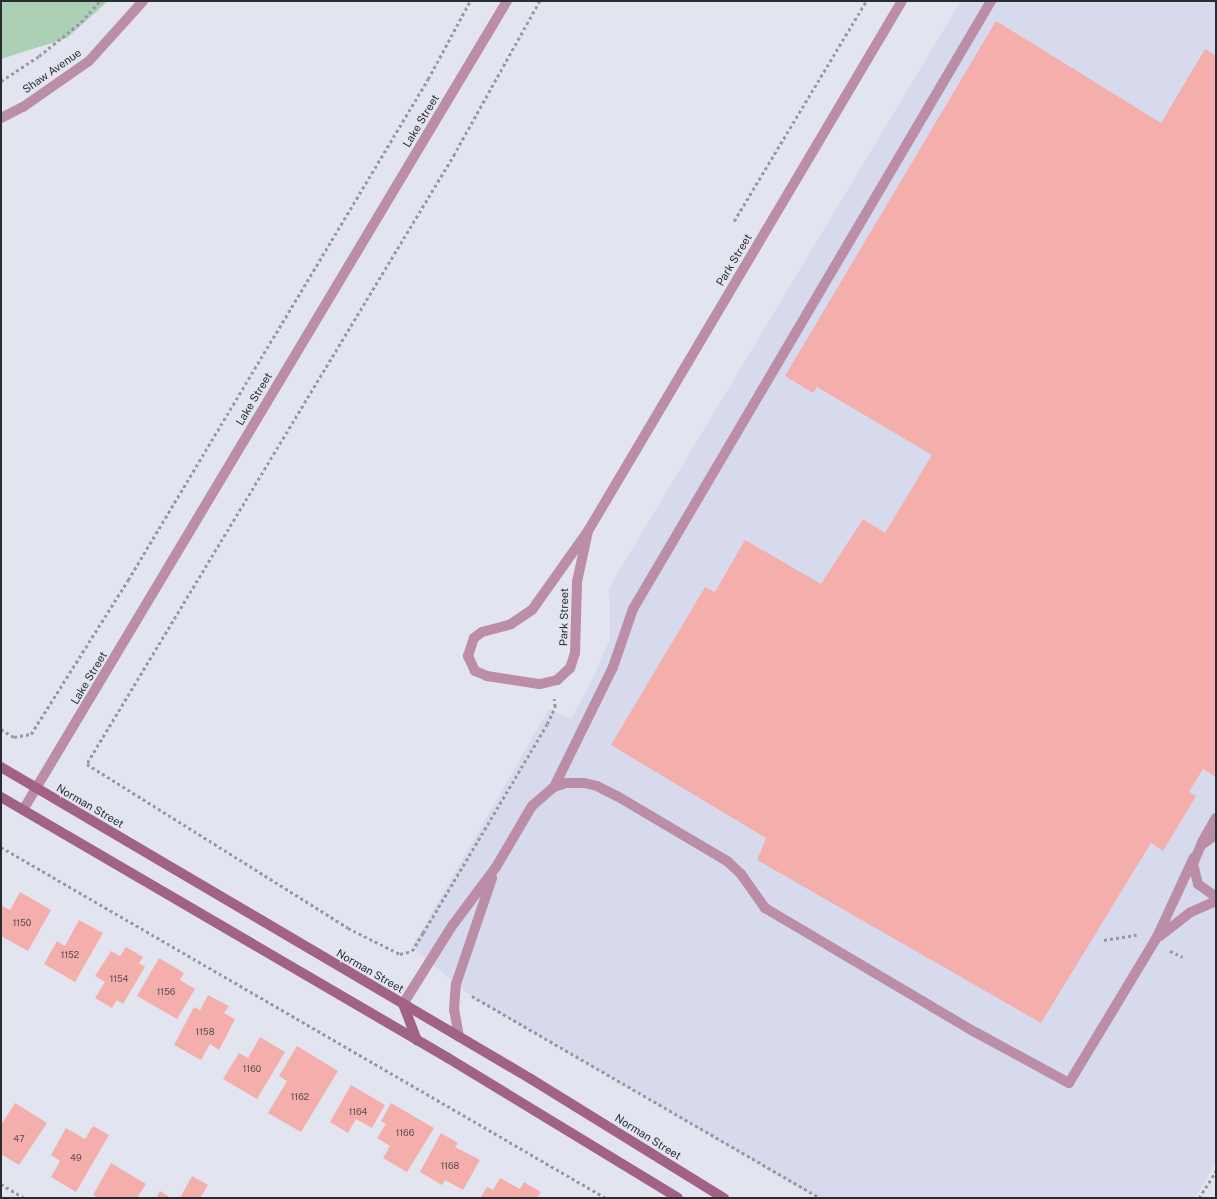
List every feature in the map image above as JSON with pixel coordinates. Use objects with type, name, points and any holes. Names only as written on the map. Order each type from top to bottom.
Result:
[{"type":"main road","name":"Norman Street","points":[[1,767],[459,1037],[724,1198]]},
{"type":"main road","points":[[1,797],[417,1040],[678,1198]]},
{"type":"main road","points":[[403,1004],[417,1040]]},
{"type":"street","name":"Shaw Avenue","points":[[1,118],[23,107],[89,61],[143,1]]},
{"type":"street","name":"Lake Street","points":[[23,810],[37,789],[506,1]]},
{"type":"street","name":"Park Street","points":[[588,531],[576,593],[574,661],[565,674],[552,682],[539,684],[482,675],[471,666],[468,652],[479,634],[511,624],[532,610],[588,531],[902,1]]},
{"type":"street","points":[[403,1004],[440,944],[496,867],[532,806],[554,787],[613,667],[633,609],[736,430],[991,1]]},
{"type":"street","points":[[554,787],[566,784],[584,783],[597,786],[617,796],[727,860],[741,874],[766,908],[975,1032],[1069,1083],[1154,942],[1196,854],[1216,818]]},
{"type":"street","points":[[1216,835],[1206,840],[1196,854],[1193,870],[1198,884],[1216,897]]},
{"type":"street","points":[[459,1037],[454,1010],[456,984],[496,867]]},
{"type":"street","points":[[1154,942],[1187,914],[1216,901]]},
{"type":"path","points":[[1,81],[40,56],[81,22],[100,1]]},
{"type":"path","points":[[1,729],[14,737],[31,734],[128,580],[276,333],[428,79],[470,1]]},
{"type":"path","points":[[540,1],[455,154],[87,764],[361,935],[400,954],[412,951],[547,724],[555,707],[552,682]]},
{"type":"path","points":[[734,221],[866,1]]},
{"type":"path","points":[[1,847],[606,1198]]},
{"type":"path","points":[[423,933],[440,944]]},
{"type":"path","points":[[473,989],[472,997],[821,1198]]},
{"type":"path","points":[[1200,1198],[1216,1171]]},
{"type":"path","points":[[1,1184],[24,1198]]},
{"type":"shaded area","points":[[961,1],[1216,1],[1216,1162],[1195,1198],[816,1198],[472,997],[412,947],[549,709],[571,719],[593,678],[610,639],[609,588]]},
{"type":"green space","points":[[1,1],[108,1],[67,38],[1,59]]},
{"type":"building","points":[[996,21],[1161,123],[1205,49],[1216,56],[1216,777],[1203,769],[1189,792],[1196,796],[1163,851],[1151,843],[1041,1023],[757,860],[766,838],[611,745],[705,587],[715,592],[745,540],[821,584],[863,519],[885,533],[932,455],[817,387],[813,393],[785,376]]},
{"type":"building","points":[[20,892],[51,910],[28,951],[1,936],[1,905],[10,910]]},
{"type":"building","points":[[79,920],[103,933],[75,982],[44,964],[57,941],[65,946]]},
{"type":"building","points":[[126,947],[143,957],[139,963],[145,967],[123,1004],[117,1000],[112,1008],[95,998],[105,982],[95,976],[111,951],[120,956]]},
{"type":"building","points":[[159,958],[184,973],[180,980],[195,989],[177,1019],[137,996]]},
{"type":"building","points":[[208,995],[229,1006],[224,1013],[235,1019],[219,1050],[210,1044],[201,1060],[174,1045],[194,1007],[200,1010]]},
{"type":"building","points":[[260,1037],[285,1052],[257,1099],[223,1079],[239,1053],[248,1058]]},
{"type":"building","points":[[297,1046],[338,1071],[301,1132],[268,1113],[287,1081],[279,1076]]},
{"type":"building","points":[[351,1085],[385,1105],[372,1128],[356,1119],[348,1133],[330,1122]]},
{"type":"building","points":[[15,1103],[47,1123],[19,1165],[1,1154],[1,1125]]},
{"type":"building","points":[[391,1103],[434,1128],[407,1172],[383,1158],[390,1146],[377,1138],[386,1124],[381,1121]]},
{"type":"building","points":[[93,1126],[109,1135],[76,1192],[51,1177],[60,1161],[51,1155],[66,1128],[85,1139]]},
{"type":"building","points":[[441,1133],[458,1143],[455,1147],[480,1160],[463,1190],[445,1180],[442,1185],[420,1172]]},
{"type":"building","points":[[111,1163],[146,1184],[137,1198],[98,1198],[93,1195]]},
{"type":"building","points":[[192,1176],[208,1185],[200,1198],[180,1198]]},
{"type":"building","points":[[500,1178],[520,1189],[524,1182],[541,1192],[537,1198],[480,1198],[487,1187],[493,1190]]},
{"type":"building","points":[[160,1191],[171,1198],[156,1198]]}]
